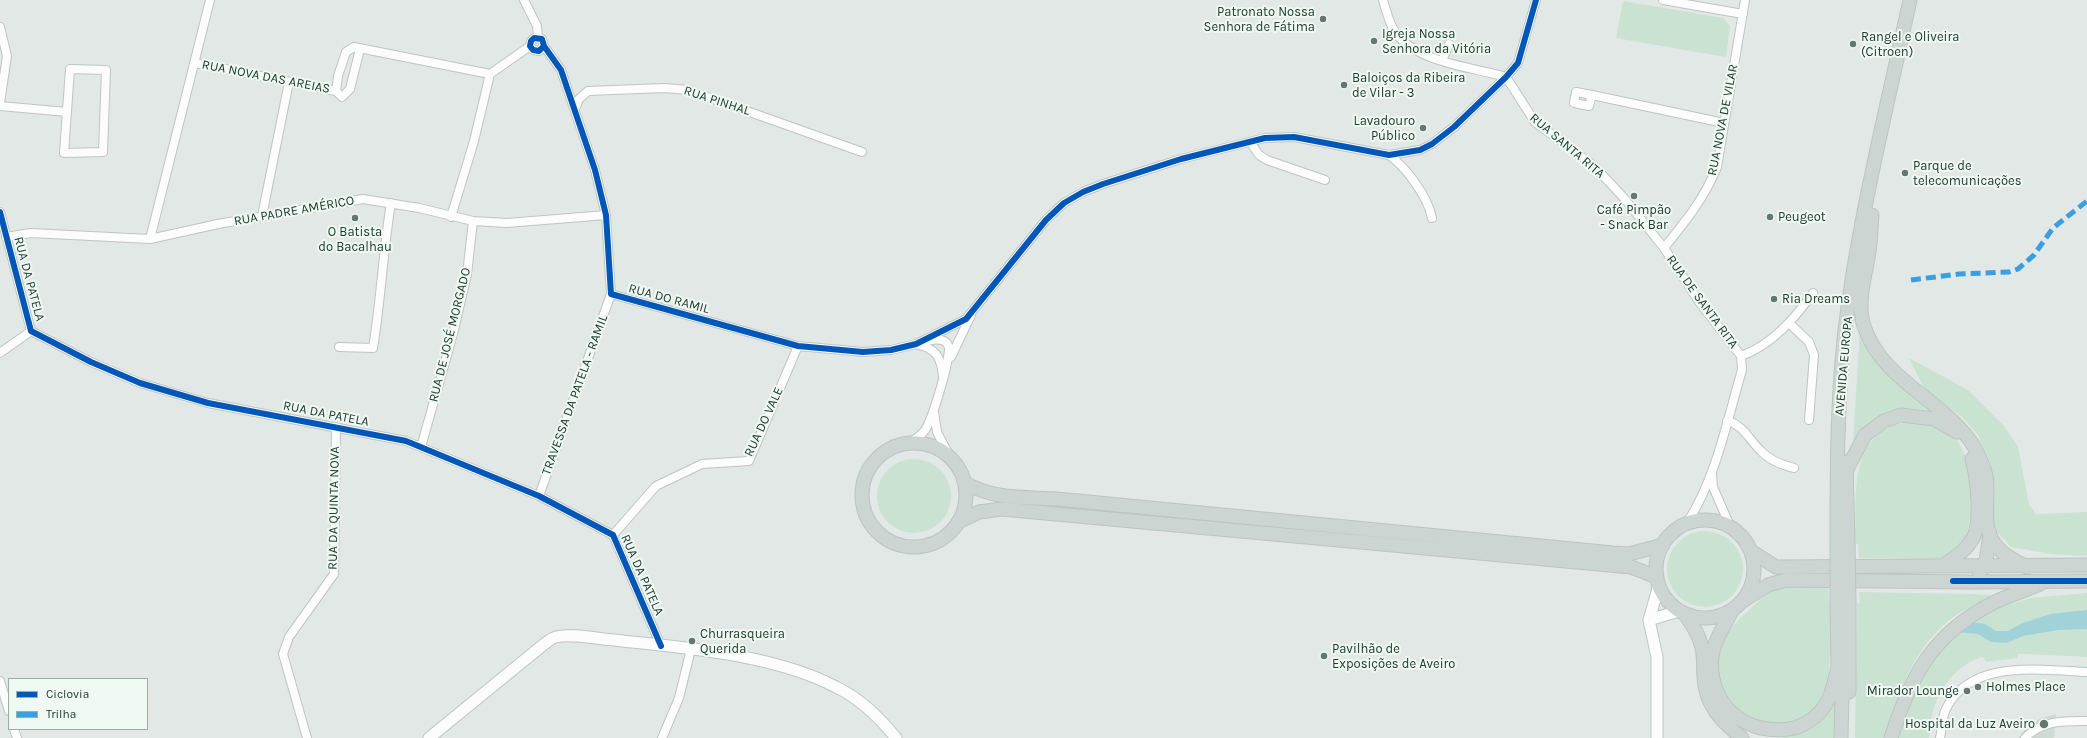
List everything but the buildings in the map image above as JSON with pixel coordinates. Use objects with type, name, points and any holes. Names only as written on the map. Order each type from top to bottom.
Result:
[{"type":"main road","name":"AVENIDA EUROPA","points":[[1843,544],[1838,435],[1844,339],[1862,221],[1897,51],[1910,0]]},
{"type":"main road","name":"AVENIDA EUROPA","points":[[1849,738],[1843,604],[1843,544],[1846,427],[1852,339],[1865,251],[1916,0]]},
{"type":"main road","points":[[1872,215],[1869,249],[1860,307],[1864,326],[1872,345],[1882,360],[1901,378],[1963,430],[1976,450],[1986,475],[1986,521],[1990,534],[1998,548],[2009,557],[2027,567]]},
{"type":"main road","points":[[1846,471],[1865,435],[1884,421],[1901,415],[1934,419],[1956,431],[1969,448],[1976,472],[1978,502],[1975,536],[1965,550],[1942,566]]},
{"type":"main road","points":[[908,443],[924,444],[938,449],[950,457],[959,468],[964,482],[965,503],[958,522],[949,533],[938,541],[925,546],[912,548],[898,545],[884,538],[872,527],[864,514],[861,498],[863,482],[869,468],[879,456],[893,447],[908,443]]},
{"type":"main road","points":[[964,482],[979,491],[993,495],[1064,499],[1613,554],[1629,554],[1663,545]]},
{"type":"main road","points":[[958,522],[979,512],[1002,509],[1631,567],[1658,581]]},
{"type":"main road","points":[[1742,738],[1724,724],[1713,708],[1706,693],[1704,678],[1704,652],[1700,640],[1682,612],[1664,596],[1658,581],[1657,560],[1663,545],[1677,528],[1687,523],[1709,520],[1730,526],[1742,537],[1751,551],[1754,561],[1752,583],[1716,643],[1712,655],[1712,668],[1717,696],[1727,712],[1740,724],[1755,731],[1771,733],[1787,731],[1805,724],[1825,705],[1833,688],[1838,667]]},
{"type":"main road","points":[[1953,581],[1977,574],[1985,567],[1990,534]]},
{"type":"main road","points":[[1751,551],[1776,567],[2027,567],[2087,565]]},
{"type":"main road","points":[[1682,612],[1702,618],[1713,617],[1737,606],[1768,585],[1786,580],[2087,581]]},
{"type":"main road","points":[[1891,738],[1901,705],[1914,678],[1926,658],[1942,639],[1966,619],[1996,602],[2044,582]]},
{"type":"main road","name":"AVENIDA EUROPA","points":[[1841,738],[1842,693],[1838,667],[1843,604]]},
{"type":"street","points":[[150,239],[210,0]]},
{"type":"street","points":[[524,0],[537,26],[538,37]]},
{"type":"street","points":[[1383,0],[1394,31],[1410,46],[1442,61],[1506,77]]},
{"type":"street","points":[[908,443],[917,438],[925,430],[934,412],[943,376],[972,313],[1037,230],[1064,203],[1083,192],[1103,184],[1180,159],[1265,138],[1294,136],[1389,155],[1420,150],[1444,137],[1506,77],[1518,63],[1536,0]]},
{"type":"street","points":[[1663,0],[1743,14]]},
{"type":"street","name":"RUA NOVA DE VILAR","points":[[1664,248],[1697,207],[1708,189],[1717,168],[1745,0]]},
{"type":"street","points":[[0,27],[7,56],[0,105],[67,112]]},
{"type":"street","points":[[451,217],[474,141],[490,74],[530,46],[531,41],[538,37]]},
{"type":"street","points":[[530,46],[533,50],[539,51],[544,46],[544,41],[538,37]]},
{"type":"street","points":[[1442,61],[1449,44]]},
{"type":"street","name":"RUA DO RAMIL","points":[[544,46],[561,70],[595,170],[606,215],[611,294],[798,346],[863,352],[891,350],[916,344]]},
{"type":"street","name":"RUA NOVA DAS AREIAS","points":[[195,63],[336,91],[342,97],[350,89],[360,49],[354,47],[346,52],[338,76],[336,91]]},
{"type":"street","points":[[360,49],[390,53],[490,74]]},
{"type":"street","points":[[70,69],[106,70],[103,152],[64,153],[67,112],[70,69]]},
{"type":"street","name":"RUA SANTA RITA","points":[[1506,77],[1535,122],[1594,166],[1624,198],[1664,248]]},
{"type":"street","points":[[262,216],[289,82]]},
{"type":"street","name":"RUA PINHAL","points":[[575,109],[579,99],[588,91],[664,88],[688,90],[862,152]]},
{"type":"street","points":[[1592,95],[1724,123]]},
{"type":"street","points":[[1250,142],[1259,155],[1267,160],[1325,180]]},
{"type":"street","points":[[1389,155],[1405,168],[1430,207],[1432,218]]},
{"type":"street","name":"RUA PADRE AMÉRICO","points":[[6,237],[31,233],[150,239],[262,216],[363,199],[419,208],[451,217],[473,221],[507,223],[606,215]]},
{"type":"street","points":[[339,347],[373,348],[380,308],[385,242],[392,203]]},
{"type":"street","name":"RUA DA PATELA","points":[[0,212],[31,332],[91,362],[140,382],[208,403],[406,441],[539,496],[613,535],[661,646]]},
{"type":"street","name":"RUA DE JOSÉ MORGADO","points":[[421,447],[453,334],[467,274],[473,221]]},
{"type":"street","name":"RUA DE SANTA RITA","points":[[1664,248],[1700,303],[1741,356],[1742,370],[1712,471],[1701,502],[1687,523]]},
{"type":"street","points":[[1741,356],[1767,343],[1796,316],[1813,293]]},
{"type":"street","name":"TRAVESSA DA PATELA - RAMIL","points":[[539,496],[611,294]]},
{"type":"street","points":[[916,344],[956,325],[972,313]]},
{"type":"street","points":[[1789,323],[1809,342],[1814,355],[1809,420]]},
{"type":"street","points":[[0,353],[31,332]]},
{"type":"street","points":[[916,344],[935,339],[943,340],[948,344],[950,351],[948,367]]},
{"type":"street","points":[[916,344],[929,347],[938,356],[942,366],[943,376]]},
{"type":"street","name":"RUA DO VALE","points":[[613,535],[656,486],[702,464],[749,461],[798,346]]},
{"type":"street","points":[[934,412],[937,432],[950,457]]},
{"type":"street","points":[[1727,421],[1734,423],[1746,432],[1761,452],[1775,461],[1794,468]]},
{"type":"street","name":"RUA DA QUINTA NOVA","points":[[307,738],[283,654],[289,637],[334,574],[336,427]]},
{"type":"street","name":"RUA DE SANTA RITA","points":[[1712,471],[1713,487],[1730,526]]},
{"type":"street","points":[[1657,738],[1657,657],[1649,620],[1658,581]]},
{"type":"street","points":[[1649,620],[1682,612]]},
{"type":"street","points":[[429,738],[543,645],[556,637],[580,637],[691,649],[765,662],[807,674],[836,687],[858,700],[886,726],[896,738]]},
{"type":"street","points":[[662,738],[679,698],[691,649]]},
{"type":"street","points":[[1940,738],[1945,711],[1958,692],[1979,678],[2003,671],[2087,672]]},
{"type":"street","points":[[0,681],[8,708]]},
{"type":"street","points":[[2025,738],[2043,725],[2058,721],[2087,721]]},
{"type":"shaded area","name":"Hospital da Luz Aveiro","points":[[2056,714],[2054,738],[2018,738],[2026,728],[2039,719]]},
{"type":"green space","points":[[1623,1],[1723,18],[1730,26],[1726,57],[1616,38]]},
{"type":"green space","points":[[1860,330],[1940,414],[1926,410],[1913,409],[1891,411],[1881,415],[1872,422],[1853,442]]},
{"type":"green space","points":[[1909,358],[1968,390],[2004,426],[2018,447],[2029,505],[2036,514],[2087,512],[2087,556],[2051,554],[2011,547],[1996,531],[1993,517],[1990,463],[1978,435],[1961,416],[1925,390]]},
{"type":"green space","points":[[1916,421],[1932,424],[1945,429],[1957,440],[1967,458],[1971,476],[1970,520],[1966,539],[1954,552],[1939,559],[1859,558],[1858,544],[1855,544],[1857,483],[1860,465],[1866,449],[1877,435],[1893,426]]},
{"type":"green space","points":[[914,459],[928,462],[940,470],[948,482],[951,496],[948,510],[940,522],[928,530],[914,533],[900,530],[888,522],[880,510],[877,496],[880,482],[888,470],[900,462]]},
{"type":"green space","points":[[1697,531],[1713,531],[1726,537],[1737,548],[1743,561],[1741,584],[1726,601],[1713,607],[1697,607],[1684,601],[1669,584],[1667,577],[1667,561],[1673,548],[1690,533]]},
{"type":"green space","points":[[1828,586],[1829,604],[1831,604],[1829,679],[1819,704],[1800,719],[1780,728],[1762,727],[1732,709],[1722,689],[1718,675],[1719,655],[1728,632],[1740,618],[1769,592],[1784,588]]},
{"type":"green space","points":[[1859,592],[1972,594],[1990,595],[1991,597],[1956,615],[1934,635],[1924,648],[1907,676],[1886,738],[1855,738],[1857,604],[1860,603]]},
{"type":"green space","points":[[2087,593],[2087,657],[2018,654],[2017,658],[1986,662],[1983,657],[1974,660],[1953,675],[1941,691],[1931,718],[1929,738],[1898,738],[1914,687],[1945,642],[1994,606],[2001,607],[2031,598]]},
{"type":"green space","points":[[1836,699],[1835,738],[1780,738],[1790,736],[1805,729],[1818,719]]},
{"type":"water","points":[[2087,610],[2087,629],[2058,630],[2023,636],[2007,643],[1991,642],[1978,634],[1957,632],[1970,622],[1985,624],[1996,631],[2008,631],[2023,623],[2051,614]]},
{"type":"marked path","points":[[1911,280],[1959,274],[2009,272],[2018,269],[2034,255],[2053,228],[2087,201]]},
{"type":"cycle path","points":[[544,46],[539,51],[533,50],[530,46],[531,41],[534,38],[542,39],[544,46],[561,70],[595,170],[606,215],[611,294],[798,346],[863,352],[891,350],[916,344],[966,319],[1046,220],[1064,203],[1083,192],[1103,184],[1181,159],[1265,138],[1294,137],[1389,155],[1420,150],[1432,144],[1454,127],[1506,77],[1518,63],[1536,0]]},
{"type":"cycle path","points":[[0,212],[31,331],[91,362],[140,383],[208,403],[406,441],[539,496],[613,535],[661,646]]},
{"type":"cycle path","points":[[1953,581],[2087,581]]},
{"type":"place","name":"Patronato Nossa Senhora de Fátima","points":[[1323,19]]},
{"type":"place","name":"Igreja Nossa Senhora da Vitória","points":[[1374,41]]},
{"type":"place","name":"Rangel e Oliveira (Citroen)","points":[[1853,44]]},
{"type":"place","name":"Baloiços da Ribeira de Vilar - 3","points":[[1344,85]]},
{"type":"place","name":"Lavadouro Público","points":[[1423,128]]},
{"type":"place","name":"Parque de telecomunicações","points":[[1905,173]]},
{"type":"place","name":"Café Pimpão - Snack Bar","points":[[1634,196]]},
{"type":"place","name":"Peugeot","points":[[1770,217]]},
{"type":"place","name":"O Batista do Bacalhau","points":[[355,218]]},
{"type":"place","name":"Ria Dreams","points":[[1774,299]]},
{"type":"place","name":"Churrasqueira Querida","points":[[692,641]]},
{"type":"place","name":"Pavilhão de Exposições de Aveiro","points":[[1324,656]]},
{"type":"place","name":"Holmes Place","points":[[1978,687]]},
{"type":"place","name":"Mirador Lounge","points":[[1967,691]]},
{"type":"place","name":"Hospital da Luz Aveiro","points":[[2044,724]]}]
